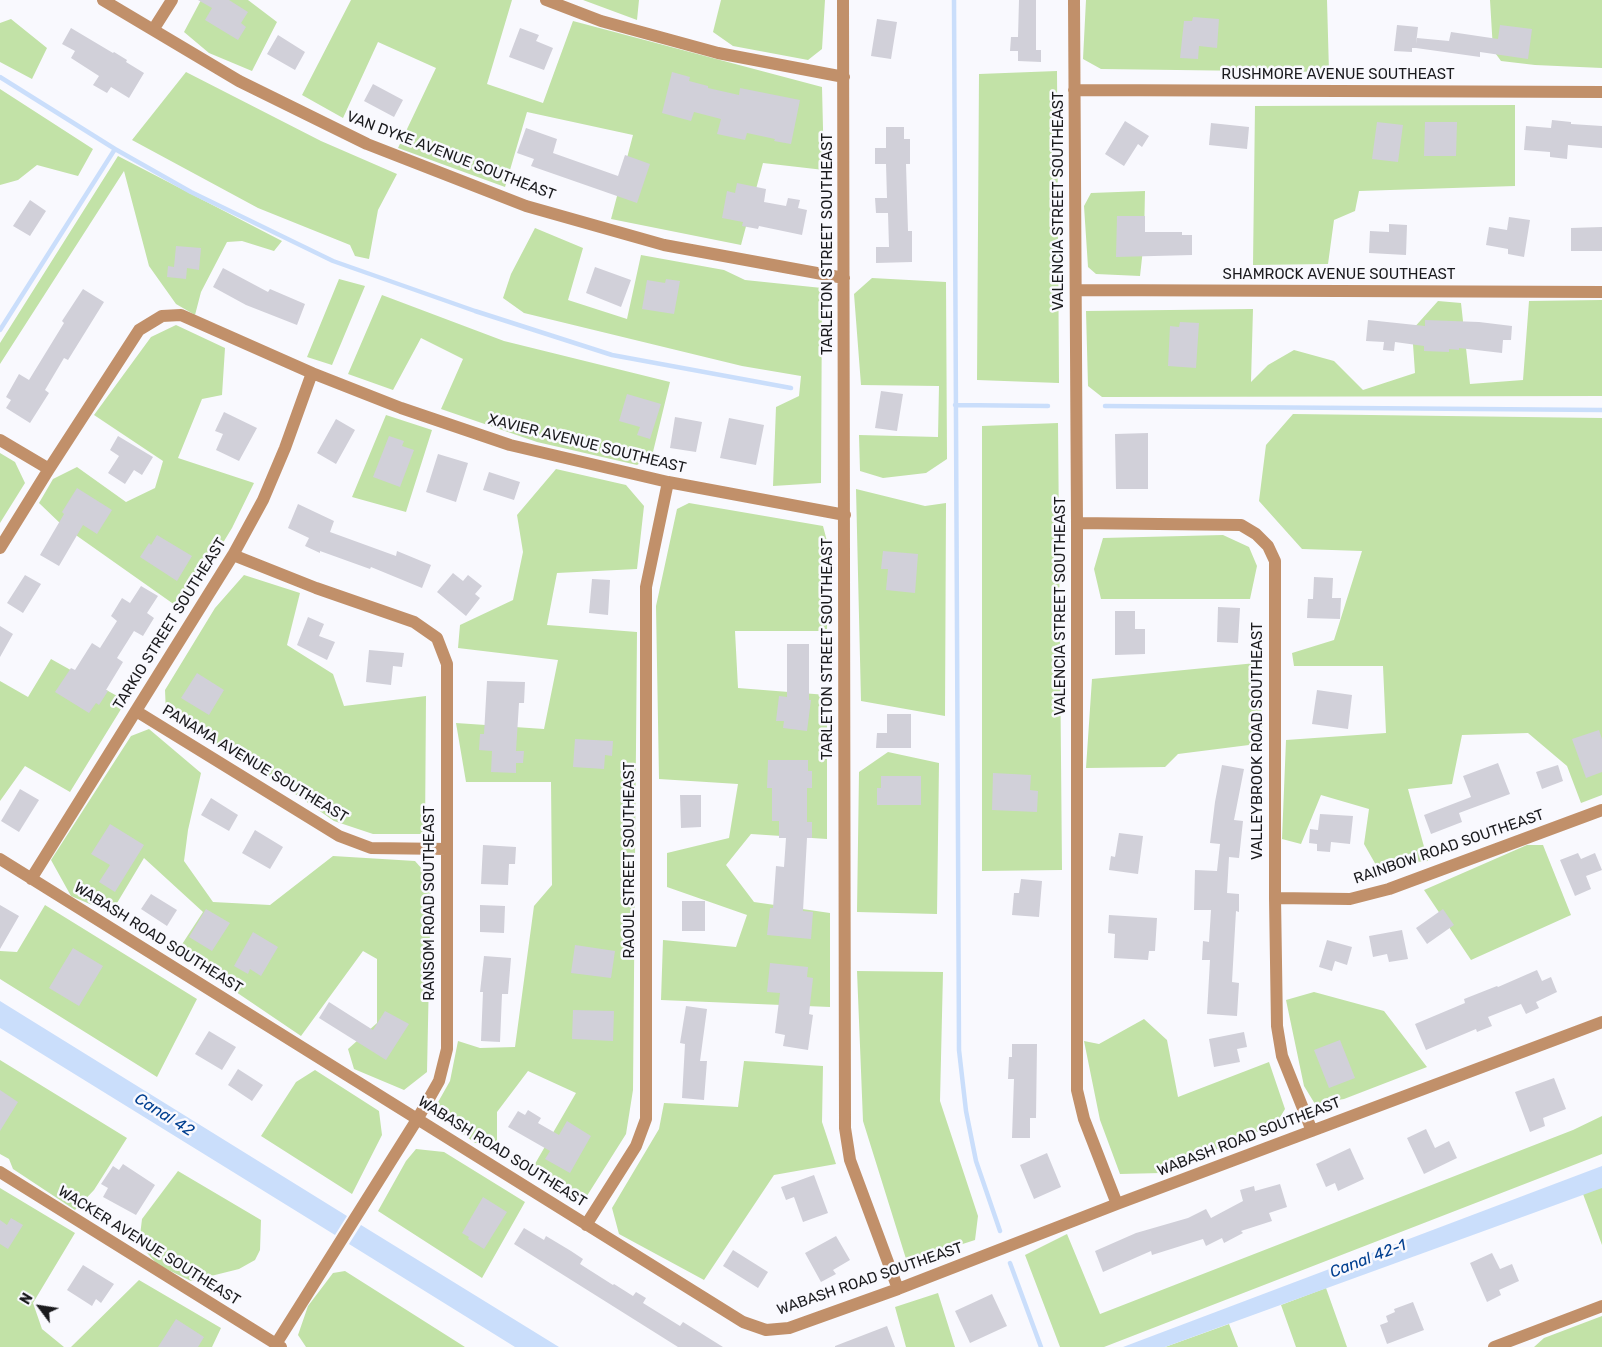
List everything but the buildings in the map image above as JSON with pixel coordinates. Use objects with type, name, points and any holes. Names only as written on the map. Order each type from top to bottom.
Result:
[{"type":"street","name":"VAN DYKE AVENUE SOUTHEAST","points":[[103,0],[239,81],[366,144],[526,206],[664,245],[844,278]]},
{"type":"street","points":[[153,30],[172,0]]},
{"type":"street","points":[[546,0],[601,21],[718,53],[844,77]]},
{"type":"street","name":"TARLETON STREET SOUTHEAST","points":[[843,0],[845,1128],[850,1160],[898,1289]]},
{"type":"street","name":"VALENCIA STREET SOUTHEAST","points":[[1074,0],[1077,523],[1077,1090],[1084,1119],[1117,1204]]},
{"type":"street","name":"RUSHMORE AVENUE SOUTHEAST","points":[[1074,90],[1602,92]]},
{"type":"street","name":"SHAMROCK AVENUE SOUTHEAST","points":[[1076,290],[1602,292]]},
{"type":"street","name":"XAVIER AVENUE SOUTHEAST","points":[[49,469],[139,330],[162,316],[181,315],[312,373],[401,408],[510,445],[668,482],[844,515]]},
{"type":"street","name":"TARKIO STREET SOUTHEAST","points":[[31,879],[233,555],[267,491],[312,373]]},
{"type":"street","points":[[0,440],[49,469],[0,548]]},
{"type":"street","name":"RAOUL STREET SOUTHEAST","points":[[586,1224],[636,1146],[646,1119],[646,587],[668,482]]},
{"type":"street","name":"VALLEYBROOK ROAD SOUTHEAST","points":[[1077,523],[1241,525],[1256,534],[1268,546],[1275,560],[1277,1026],[1282,1056],[1312,1131]]},
{"type":"street","name":"RANSOM ROAD SOUTHEAST","points":[[233,555],[316,588],[414,622],[437,638],[447,664],[447,1049],[439,1080],[418,1118],[279,1346]]},
{"type":"street","name":"PANAMA AVENUE SOUTHEAST","points":[[136,711],[339,836],[371,848],[447,849]]},
{"type":"street","name":"RAINBOW ROAD SOUTHEAST","points":[[1275,898],[1350,899],[1389,889],[1602,810]]},
{"type":"street","name":"WABASH ROAD SOUTHEAST","points":[[0,859],[743,1322],[766,1330],[789,1328],[898,1289],[1117,1204],[1602,1022]]},
{"type":"street","name":"WACKER AVENUE SOUTHEAST","points":[[0,1172],[279,1346]]},
{"type":"street","points":[[1494,1347],[1507,1345],[1602,1306]]},
{"type":"green space","points":[[201,0],[248,0],[277,22],[252,71],[209,53],[184,32]]},
{"type":"green space","points":[[351,0],[512,0],[487,84],[543,103],[573,21],[822,87],[824,170],[763,163],[741,245],[611,219],[633,135],[527,112],[505,187],[398,148],[436,68],[378,42],[343,118],[302,95]]},
{"type":"green space","points":[[583,0],[639,0],[637,20]]},
{"type":"green space","points":[[721,0],[825,0],[822,49],[808,60],[733,46],[713,32]]},
{"type":"green space","points":[[1086,0],[1327,0],[1329,72],[1101,69],[1083,59]]},
{"type":"green space","points":[[1490,0],[1602,0],[1602,68],[1535,65],[1501,61],[1493,50]]},
{"type":"green space","points":[[11,19],[47,48],[32,79],[0,62],[0,23]]},
{"type":"green space","points":[[1057,71],[1059,383],[977,380],[979,74]]},
{"type":"green space","points":[[186,72],[321,141],[397,174],[378,210],[369,259],[355,256],[350,245],[258,208],[132,140]]},
{"type":"green space","points":[[0,89],[93,149],[78,176],[37,165],[18,180],[0,185]]},
{"type":"green space","points":[[1515,105],[1515,186],[1359,191],[1355,211],[1334,220],[1328,264],[1253,265],[1255,106]]},
{"type":"green space","points":[[118,156],[282,241],[274,251],[242,241],[227,242],[201,292],[195,315],[176,304],[149,266],[124,171],[0,364],[0,343]]},
{"type":"green space","points":[[1145,191],[1144,240],[1140,276],[1096,274],[1088,267],[1084,206],[1091,193]]},
{"type":"green space","points":[[535,228],[583,248],[568,300],[627,319],[641,255],[724,270],[745,280],[822,288],[821,483],[773,486],[776,407],[799,396],[801,376],[742,366],[524,313],[503,298],[511,274]]},
{"type":"green space","points":[[872,278],[946,282],[947,459],[926,473],[883,478],[860,471],[859,435],[938,437],[939,386],[861,385],[854,294]]},
{"type":"green space","points":[[339,279],[365,286],[332,365],[307,357]]},
{"type":"green space","points":[[382,295],[504,341],[670,382],[652,456],[637,465],[537,442],[441,409],[463,359],[421,338],[393,390],[348,374]]},
{"type":"green space","points":[[1602,300],[1602,396],[1102,397],[1088,386],[1086,311],[1253,309],[1251,382],[1268,365],[1294,350],[1334,361],[1363,390],[1415,373],[1412,330],[1438,301],[1461,303],[1470,384],[1523,380],[1529,301]]},
{"type":"green space","points":[[176,325],[225,348],[222,395],[202,399],[178,458],[254,483],[232,528],[182,610],[63,526],[39,503],[53,479],[77,467],[126,502],[155,488],[163,461],[94,415],[151,337]]},
{"type":"green space","points":[[1293,414],[1602,418],[1602,795],[1581,803],[1567,766],[1528,733],[1462,735],[1452,784],[1408,789],[1428,861],[1376,865],[1364,844],[1369,809],[1321,795],[1301,844],[1282,839],[1286,740],[1386,733],[1383,666],[1294,666],[1292,653],[1334,640],[1362,551],[1302,549],[1259,501],[1266,445]]},
{"type":"green space","points":[[386,415],[432,430],[406,512],[352,497]]},
{"type":"green space","points":[[1058,423],[1062,870],[982,871],[982,426]]},
{"type":"green space","points":[[0,453],[15,462],[25,483],[0,523]]},
{"type":"green space","points":[[556,469],[626,485],[644,506],[637,569],[557,573],[547,625],[637,632],[633,1090],[626,1134],[585,1199],[548,1186],[532,1169],[576,1093],[528,1071],[497,1112],[497,1144],[475,1143],[433,1111],[450,1081],[458,1041],[480,1048],[515,1047],[534,906],[552,885],[551,782],[466,782],[456,723],[544,729],[558,660],[458,648],[460,625],[513,600],[523,552],[517,515]]},
{"type":"green space","points":[[856,489],[925,506],[946,503],[945,716],[861,701]]},
{"type":"green space","points":[[689,503],[823,526],[828,545],[827,631],[735,631],[738,688],[827,695],[827,839],[751,834],[726,865],[754,902],[830,913],[830,1007],[661,1000],[663,940],[736,947],[747,915],[667,887],[667,853],[729,838],[738,784],[659,779],[656,606],[677,509]]},
{"type":"green space","points":[[1223,535],[1249,547],[1257,566],[1250,599],[1101,599],[1094,569],[1103,538]]},
{"type":"green space","points":[[244,575],[300,593],[287,645],[333,674],[344,706],[426,696],[425,834],[373,834],[334,821],[268,775],[166,714],[165,690],[215,608]]},
{"type":"green space","points":[[51,659],[126,701],[70,792],[25,766],[0,801],[0,681],[28,697]]},
{"type":"green space","points":[[1256,663],[1263,726],[1249,745],[1178,754],[1165,767],[1086,768],[1092,679]]},
{"type":"green space","points":[[149,729],[201,773],[188,830],[184,861],[213,902],[270,905],[333,856],[415,861],[431,879],[427,1072],[404,1090],[354,1069],[348,1049],[377,1023],[377,959],[363,951],[301,1036],[177,952],[203,912],[144,858],[111,913],[71,896],[51,860],[131,736]]},
{"type":"green space","points":[[888,752],[939,763],[937,914],[857,912],[859,772]]},
{"type":"green space","points":[[1527,845],[1543,845],[1571,915],[1471,960],[1424,890]]},
{"type":"green space","points":[[45,905],[197,999],[157,1077],[0,979],[0,951],[17,952]]},
{"type":"green space","points":[[857,971],[943,972],[940,1101],[978,1216],[975,1240],[907,1262],[863,1121]]},
{"type":"green space","points":[[1314,992],[1384,1011],[1427,1067],[1344,1099],[1315,1104],[1304,1086],[1286,1000]]},
{"type":"green space","points":[[1144,1019],[1167,1040],[1178,1097],[1269,1062],[1285,1109],[1276,1124],[1161,1173],[1120,1174],[1100,1120],[1084,1041],[1099,1044]]},
{"type":"green space","points":[[0,1060],[127,1138],[94,1190],[75,1210],[13,1169],[9,1159],[0,1154]]},
{"type":"green space","points":[[744,1061],[823,1066],[822,1122],[836,1164],[774,1175],[704,1280],[619,1234],[612,1208],[659,1129],[664,1103],[738,1107]]},
{"type":"green space","points":[[315,1070],[379,1111],[382,1135],[352,1194],[261,1136],[296,1082]]},
{"type":"green space","points":[[1602,1116],[1602,1154],[1104,1347],[1060,1347],[1025,1255],[1067,1234],[1100,1314],[1573,1130]]},
{"type":"green space","points":[[416,1149],[444,1152],[525,1202],[482,1278],[378,1211],[406,1161]]},
{"type":"green space","points":[[178,1171],[261,1220],[260,1250],[255,1260],[239,1269],[191,1281],[158,1265],[139,1244],[142,1219]]},
{"type":"green space","points":[[1602,1187],[1602,1245],[1583,1194]]},
{"type":"green space","points":[[0,1188],[75,1233],[33,1303],[42,1329],[64,1347],[0,1347]]},
{"type":"green space","points":[[345,1271],[465,1347],[306,1347],[298,1335],[308,1306],[333,1273]]},
{"type":"green space","points":[[139,1280],[221,1328],[212,1347],[71,1347]]},
{"type":"green space","points":[[1326,1288],[1347,1347],[1296,1347],[1281,1305]]},
{"type":"green space","points":[[938,1293],[955,1347],[906,1347],[895,1307]]},
{"type":"green space","points":[[1602,1316],[1602,1347],[1534,1347],[1544,1338]]},
{"type":"green space","points":[[1229,1324],[1238,1347],[1165,1347]]},
{"type":"water","name":"Canal 42","points":[[0,1001],[347,1216],[335,1235],[0,1028]]},
{"type":"water","name":"Canal 42-1","points":[[1602,1166],[1602,1188],[1165,1347],[1123,1347]]},
{"type":"water","points":[[361,1225],[559,1347],[515,1347],[349,1244]]},
{"type":"waterway","points":[[954,0],[959,1050],[966,1111],[976,1161],[1000,1231]]},
{"type":"waterway","points":[[0,77],[115,149],[191,192],[333,261],[475,311],[612,355],[791,388]]},
{"type":"waterway","points":[[0,330],[115,149]]},
{"type":"waterway","points":[[955,405],[1048,406]]},
{"type":"waterway","points":[[1105,406],[1602,410]]},
{"type":"waterway","points":[[1010,1263],[1041,1347]]}]
